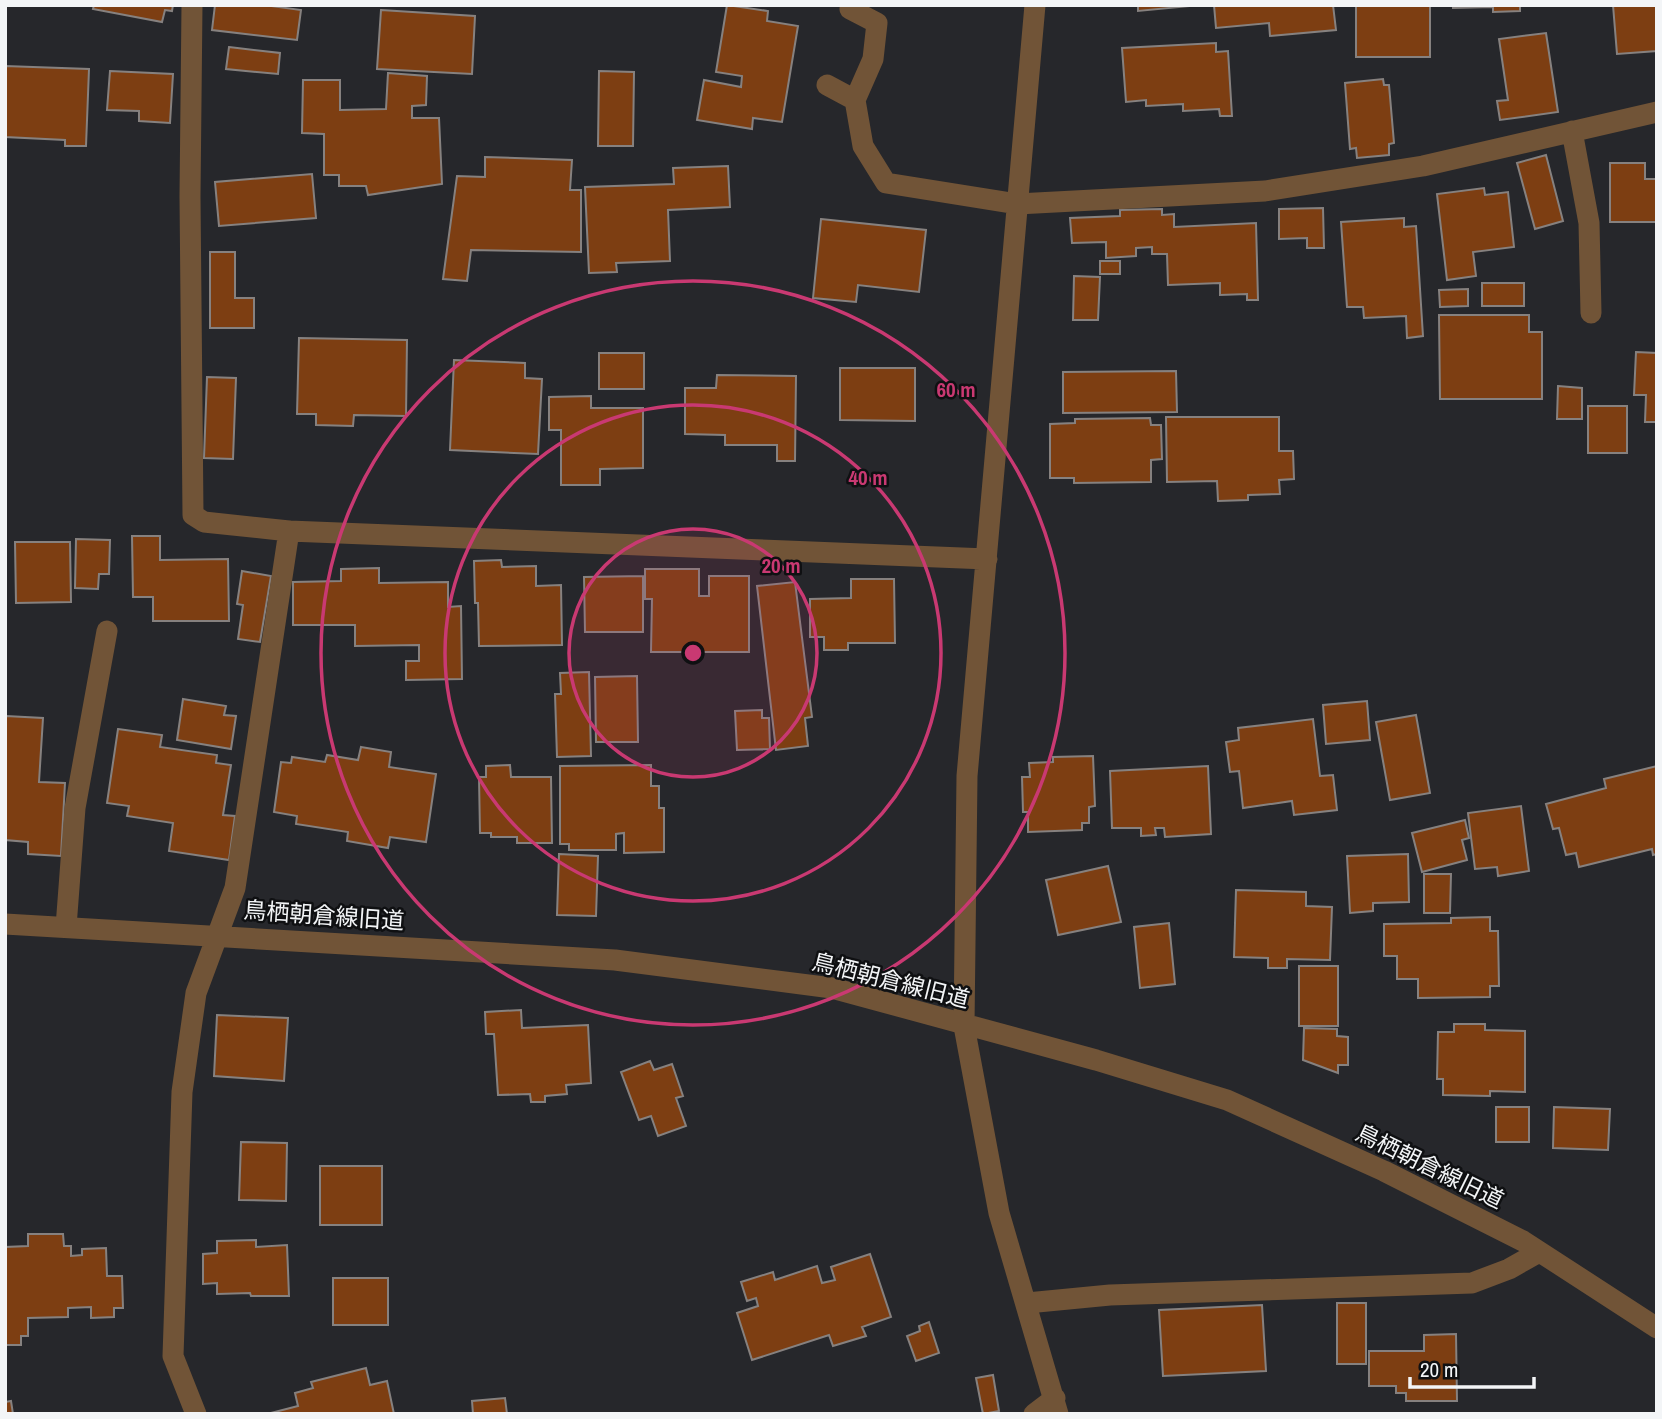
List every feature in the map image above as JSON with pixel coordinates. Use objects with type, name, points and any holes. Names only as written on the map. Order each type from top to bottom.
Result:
[{"type":"street","points":[[192,5],[190,196],[193,515],[204,522],[289,531],[987,559]]},
{"type":"street","points":[[1034,1414],[1056,1406],[999,1213],[964,1026],[967,776],[1035,5]]},
{"type":"street","points":[[850,9],[877,23],[873,59],[855,100],[863,146],[887,183],[1017,204],[1265,191],[1423,166],[1657,112]]},
{"type":"street","points":[[827,85],[855,100]]},
{"type":"street","points":[[1572,131],[1589,223],[1591,313]]},
{"type":"street","points":[[196,1414],[173,1356],[182,1091],[196,993],[235,888],[289,531]]},
{"type":"street","points":[[66,927],[75,808],[107,631]]},
{"type":"street","name":"鳥栖朝倉線旧道","points":[[5,923],[615,960],[832,988],[1096,1060],[1227,1100],[1384,1171],[1522,1241],[1657,1328]]},
{"type":"street","points":[[1027,1303],[1110,1295],[1472,1283],[1509,1269],[1539,1252]]},
{"type":"building","points":[[94,5],[173,5],[172,11],[165,10],[162,22],[93,9]]},
{"type":"building","points":[[215,5],[264,5],[301,10],[297,40],[212,30]]},
{"type":"building","points":[[727,5],[768,11],[767,21],[798,26],[782,122],[753,118],[752,129],[697,120],[704,80],[741,87],[742,76],[716,72]]},
{"type":"building","points":[[1138,5],[1200,5],[1138,11]]},
{"type":"building","points":[[1214,5],[1333,5],[1336,30],[1270,36],[1269,23],[1216,28]]},
{"type":"building","points":[[1356,5],[1430,5],[1430,57],[1356,57]]},
{"type":"building","points":[[1453,5],[1520,5],[1520,11],[1493,12],[1493,7],[1453,8]]},
{"type":"building","points":[[1613,5],[1657,5],[1657,51],[1617,54]]},
{"type":"building","points":[[381,10],[475,16],[472,74],[377,69]]},
{"type":"building","points":[[1546,33],[1558,112],[1500,120],[1497,101],[1508,100],[1499,39]]},
{"type":"building","points":[[1216,43],[1216,52],[1228,51],[1232,116],[1220,116],[1219,109],[1183,111],[1183,104],[1146,106],[1146,100],[1126,102],[1122,48]]},
{"type":"building","points":[[229,47],[280,53],[278,74],[226,69]]},
{"type":"building","points":[[5,66],[89,69],[86,146],[65,146],[65,140],[5,137]]},
{"type":"building","points":[[110,71],[173,74],[170,123],[139,121],[139,111],[107,110]]},
{"type":"building","points":[[599,71],[634,72],[633,146],[598,146]]},
{"type":"building","points":[[388,73],[427,76],[426,105],[412,106],[412,118],[439,118],[442,184],[368,195],[366,186],[339,186],[339,175],[324,175],[324,134],[302,133],[303,80],[340,80],[340,110],[386,109]]},
{"type":"building","points":[[1383,79],[1384,85],[1389,85],[1394,143],[1389,144],[1389,155],[1357,158],[1356,148],[1350,149],[1345,83]]},
{"type":"building","points":[[1546,155],[1563,221],[1535,229],[1517,163]]},
{"type":"building","points":[[485,157],[572,160],[570,190],[581,190],[581,252],[471,250],[467,281],[443,279],[457,176],[485,177]]},
{"type":"building","points":[[1610,163],[1645,163],[1645,179],[1657,179],[1657,222],[1610,222]]},
{"type":"building","points":[[728,166],[730,207],[668,210],[670,261],[616,263],[617,272],[589,273],[585,187],[674,184],[673,168]]},
{"type":"building","points":[[312,174],[316,218],[219,226],[215,182]]},
{"type":"building","points":[[1484,188],[1485,195],[1508,192],[1514,247],[1473,252],[1476,276],[1447,280],[1437,194]]},
{"type":"building","points":[[1323,208],[1324,248],[1307,248],[1307,238],[1279,239],[1279,209]]},
{"type":"building","points":[[1162,209],[1162,215],[1174,214],[1174,227],[1256,223],[1258,300],[1247,300],[1247,294],[1220,295],[1220,283],[1168,285],[1167,254],[1152,254],[1152,247],[1136,248],[1136,256],[1106,258],[1106,242],[1072,243],[1070,218],[1120,216],[1120,210]]},
{"type":"building","points":[[1404,218],[1404,227],[1416,226],[1423,336],[1407,338],[1406,316],[1364,318],[1363,307],[1347,307],[1341,222]]},
{"type":"building","points":[[821,219],[926,230],[919,292],[858,285],[856,302],[813,298]]},
{"type":"building","points":[[210,252],[235,252],[235,298],[254,298],[254,328],[210,328]]},
{"type":"building","points":[[1100,261],[1120,261],[1120,274],[1100,274]]},
{"type":"building","points":[[1074,276],[1100,277],[1098,320],[1073,320]]},
{"type":"building","points":[[1482,283],[1524,283],[1524,306],[1482,306]]},
{"type":"building","points":[[1468,289],[1468,306],[1440,307],[1439,290]]},
{"type":"building","points":[[1439,315],[1529,315],[1529,332],[1542,332],[1542,399],[1440,399]]},
{"type":"building","points":[[299,338],[407,340],[406,416],[354,415],[353,426],[316,425],[316,414],[297,414]]},
{"type":"building","points":[[1636,352],[1657,353],[1657,422],[1645,422],[1646,395],[1634,395]]},
{"type":"building","points":[[599,353],[644,353],[644,389],[599,389]]},
{"type":"building","points":[[454,360],[525,363],[525,378],[542,379],[538,454],[450,450]]},
{"type":"building","points":[[840,368],[915,368],[915,421],[840,420]]},
{"type":"building","points":[[1176,371],[1177,412],[1063,413],[1063,372]]},
{"type":"building","points":[[717,375],[796,376],[795,461],[777,461],[777,445],[725,445],[725,435],[685,434],[685,388],[716,388]]},
{"type":"building","points":[[207,377],[236,378],[233,459],[204,458]]},
{"type":"building","points":[[1558,386],[1582,388],[1582,419],[1557,419]]},
{"type":"building","points":[[591,396],[591,408],[643,408],[643,468],[600,469],[600,485],[561,485],[561,430],[549,430],[549,397]]},
{"type":"building","points":[[1588,406],[1627,406],[1627,453],[1588,453]]},
{"type":"building","points":[[1166,417],[1279,417],[1279,451],[1293,451],[1294,479],[1279,480],[1280,494],[1248,495],[1248,500],[1218,501],[1217,481],[1167,482]]},
{"type":"building","points":[[1150,418],[1151,425],[1161,425],[1162,459],[1151,460],[1151,482],[1074,483],[1074,478],[1050,478],[1050,424],[1075,423],[1075,419]]},
{"type":"building","points":[[132,536],[160,536],[160,560],[228,559],[229,621],[153,621],[153,597],[133,597]]},
{"type":"building","points":[[76,539],[110,540],[109,574],[99,574],[98,589],[75,588]]},
{"type":"building","points":[[15,542],[70,542],[71,602],[16,603]]},
{"type":"building","points":[[501,560],[502,567],[536,566],[536,586],[561,585],[562,645],[479,646],[474,561]]},
{"type":"building","points":[[379,568],[379,583],[448,582],[448,607],[461,606],[462,679],[406,680],[406,661],[419,661],[419,645],[355,646],[355,625],[293,625],[293,582],[341,581],[341,569]]},
{"type":"building","points":[[645,569],[699,569],[699,596],[709,596],[709,576],[749,576],[749,652],[651,652],[652,599],[645,599]]},
{"type":"building","points":[[242,571],[271,576],[260,642],[238,639],[243,605],[237,604]]},
{"type":"building","points":[[643,576],[643,632],[585,632],[584,577]]},
{"type":"building","points":[[851,579],[894,579],[895,643],[848,643],[848,650],[824,650],[824,637],[810,637],[810,599],[851,598]]},
{"type":"building","points":[[795,582],[812,717],[805,718],[808,746],[776,750],[757,586]]},
{"type":"building","points":[[589,672],[591,756],[557,757],[555,694],[561,694],[560,673]]},
{"type":"building","points":[[637,676],[638,742],[596,742],[595,677]]},
{"type":"building","points":[[183,699],[226,706],[224,715],[236,716],[231,749],[177,740]]},
{"type":"building","points":[[1367,701],[1370,740],[1326,744],[1323,705]]},
{"type":"building","points":[[762,710],[762,718],[769,718],[770,749],[737,750],[735,711]]},
{"type":"building","points":[[1416,715],[1430,793],[1390,800],[1376,722]]},
{"type":"building","points":[[6,716],[43,718],[39,782],[65,783],[61,856],[28,854],[28,842],[5,840]]},
{"type":"building","points":[[1313,719],[1320,776],[1333,775],[1337,810],[1294,815],[1292,801],[1243,808],[1239,771],[1230,772],[1226,742],[1239,740],[1238,728]]},
{"type":"building","points":[[118,729],[162,735],[160,747],[217,755],[216,763],[231,765],[223,815],[235,816],[229,860],[169,851],[173,823],[127,816],[129,806],[107,803]]},
{"type":"building","points":[[361,747],[391,752],[389,767],[436,774],[426,842],[390,837],[388,848],[347,841],[348,832],[296,824],[297,816],[274,812],[281,762],[291,763],[292,757],[325,762],[327,755],[358,760]]},
{"type":"building","points":[[1093,756],[1095,806],[1089,807],[1089,823],[1082,823],[1082,830],[1028,832],[1028,812],[1023,812],[1022,777],[1030,777],[1029,763],[1053,762],[1053,757]]},
{"type":"building","points":[[510,765],[511,777],[551,777],[552,843],[517,843],[517,837],[491,837],[491,833],[480,833],[479,777],[486,777],[486,766]]},
{"type":"building","points":[[651,765],[651,786],[659,786],[659,808],[664,808],[664,852],[624,853],[624,833],[616,834],[616,850],[569,850],[569,844],[560,844],[560,766]]},
{"type":"building","points":[[1208,766],[1211,834],[1165,837],[1164,828],[1155,828],[1156,835],[1141,836],[1141,828],[1112,828],[1110,771]]},
{"type":"building","points":[[1657,766],[1657,854],[1653,855],[1652,849],[1579,867],[1576,853],[1566,855],[1559,828],[1553,829],[1546,804],[1606,788],[1604,779]]},
{"type":"building","points":[[1521,806],[1529,871],[1498,876],[1497,867],[1475,869],[1468,813]]},
{"type":"building","points":[[1465,820],[1469,838],[1462,840],[1467,860],[1422,872],[1412,833]]},
{"type":"building","points":[[559,854],[598,856],[596,916],[557,915]]},
{"type":"building","points":[[1408,854],[1409,902],[1373,903],[1373,911],[1350,913],[1347,856]]},
{"type":"building","points":[[1108,866],[1121,922],[1058,935],[1046,880]]},
{"type":"building","points":[[1424,874],[1451,874],[1450,913],[1424,913]]},
{"type":"building","points":[[1236,890],[1306,892],[1306,906],[1332,907],[1330,960],[1287,959],[1287,968],[1268,968],[1268,958],[1234,957]]},
{"type":"building","points":[[1490,917],[1490,931],[1498,931],[1499,986],[1490,986],[1490,997],[1418,998],[1418,979],[1397,979],[1397,956],[1384,956],[1384,924],[1451,923],[1451,918]]},
{"type":"building","points":[[1169,923],[1175,984],[1140,988],[1134,927]]},
{"type":"building","points":[[1299,966],[1338,966],[1338,1026],[1299,1026]]},
{"type":"building","points":[[521,1010],[522,1028],[588,1025],[591,1083],[566,1085],[567,1094],[545,1096],[545,1102],[531,1102],[530,1094],[498,1095],[494,1034],[486,1034],[485,1012]]},
{"type":"building","points":[[217,1015],[288,1018],[284,1081],[214,1076]]},
{"type":"building","points":[[1454,1024],[1485,1024],[1485,1030],[1525,1031],[1525,1092],[1490,1091],[1490,1096],[1443,1095],[1443,1079],[1437,1079],[1438,1032],[1454,1032]]},
{"type":"building","points":[[1304,1028],[1337,1029],[1337,1036],[1348,1037],[1348,1065],[1338,1065],[1338,1073],[1303,1060]]},
{"type":"building","points":[[650,1061],[654,1070],[672,1064],[683,1096],[676,1098],[686,1126],[658,1136],[651,1116],[639,1120],[621,1072]]},
{"type":"building","points":[[1496,1107],[1529,1107],[1529,1142],[1496,1142]]},
{"type":"building","points":[[1554,1107],[1610,1109],[1608,1150],[1553,1148]]},
{"type":"building","points":[[241,1142],[287,1143],[286,1201],[239,1200]]},
{"type":"building","points":[[320,1166],[382,1166],[382,1225],[320,1225]]},
{"type":"building","points":[[28,1234],[63,1234],[64,1246],[71,1246],[71,1256],[82,1255],[82,1249],[106,1248],[107,1276],[122,1276],[123,1308],[114,1308],[114,1317],[91,1318],[91,1307],[68,1308],[68,1317],[28,1318],[28,1336],[21,1336],[21,1345],[5,1345],[5,1247],[28,1246]]},
{"type":"building","points":[[256,1240],[256,1247],[287,1245],[289,1296],[217,1294],[217,1283],[203,1284],[203,1254],[217,1253],[217,1241]]},
{"type":"building","points":[[870,1254],[891,1317],[862,1327],[866,1336],[833,1346],[829,1335],[752,1360],[737,1313],[758,1306],[756,1298],[747,1301],[741,1282],[773,1272],[775,1280],[817,1266],[822,1283],[835,1280],[831,1267]]},
{"type":"building","points":[[333,1278],[388,1278],[388,1325],[333,1325]]},
{"type":"building","points":[[1337,1303],[1366,1303],[1366,1364],[1337,1364]]},
{"type":"building","points":[[1262,1305],[1266,1371],[1163,1376],[1159,1310]]},
{"type":"building","points":[[929,1322],[939,1353],[916,1361],[907,1336],[920,1331],[919,1326]]},
{"type":"building","points":[[1456,1334],[1457,1401],[1406,1401],[1406,1393],[1396,1393],[1396,1386],[1369,1386],[1369,1351],[1424,1351],[1424,1335]]},
{"type":"building","points":[[366,1368],[370,1385],[387,1381],[394,1414],[267,1414],[298,1406],[295,1393],[313,1388],[311,1382]]},
{"type":"building","points":[[993,1375],[999,1411],[983,1414],[976,1378]]},
{"type":"building","points":[[505,1398],[507,1414],[473,1414],[472,1401]]},
{"type":"building","points":[[11,1401],[13,1414],[5,1414],[5,1402]]}]
